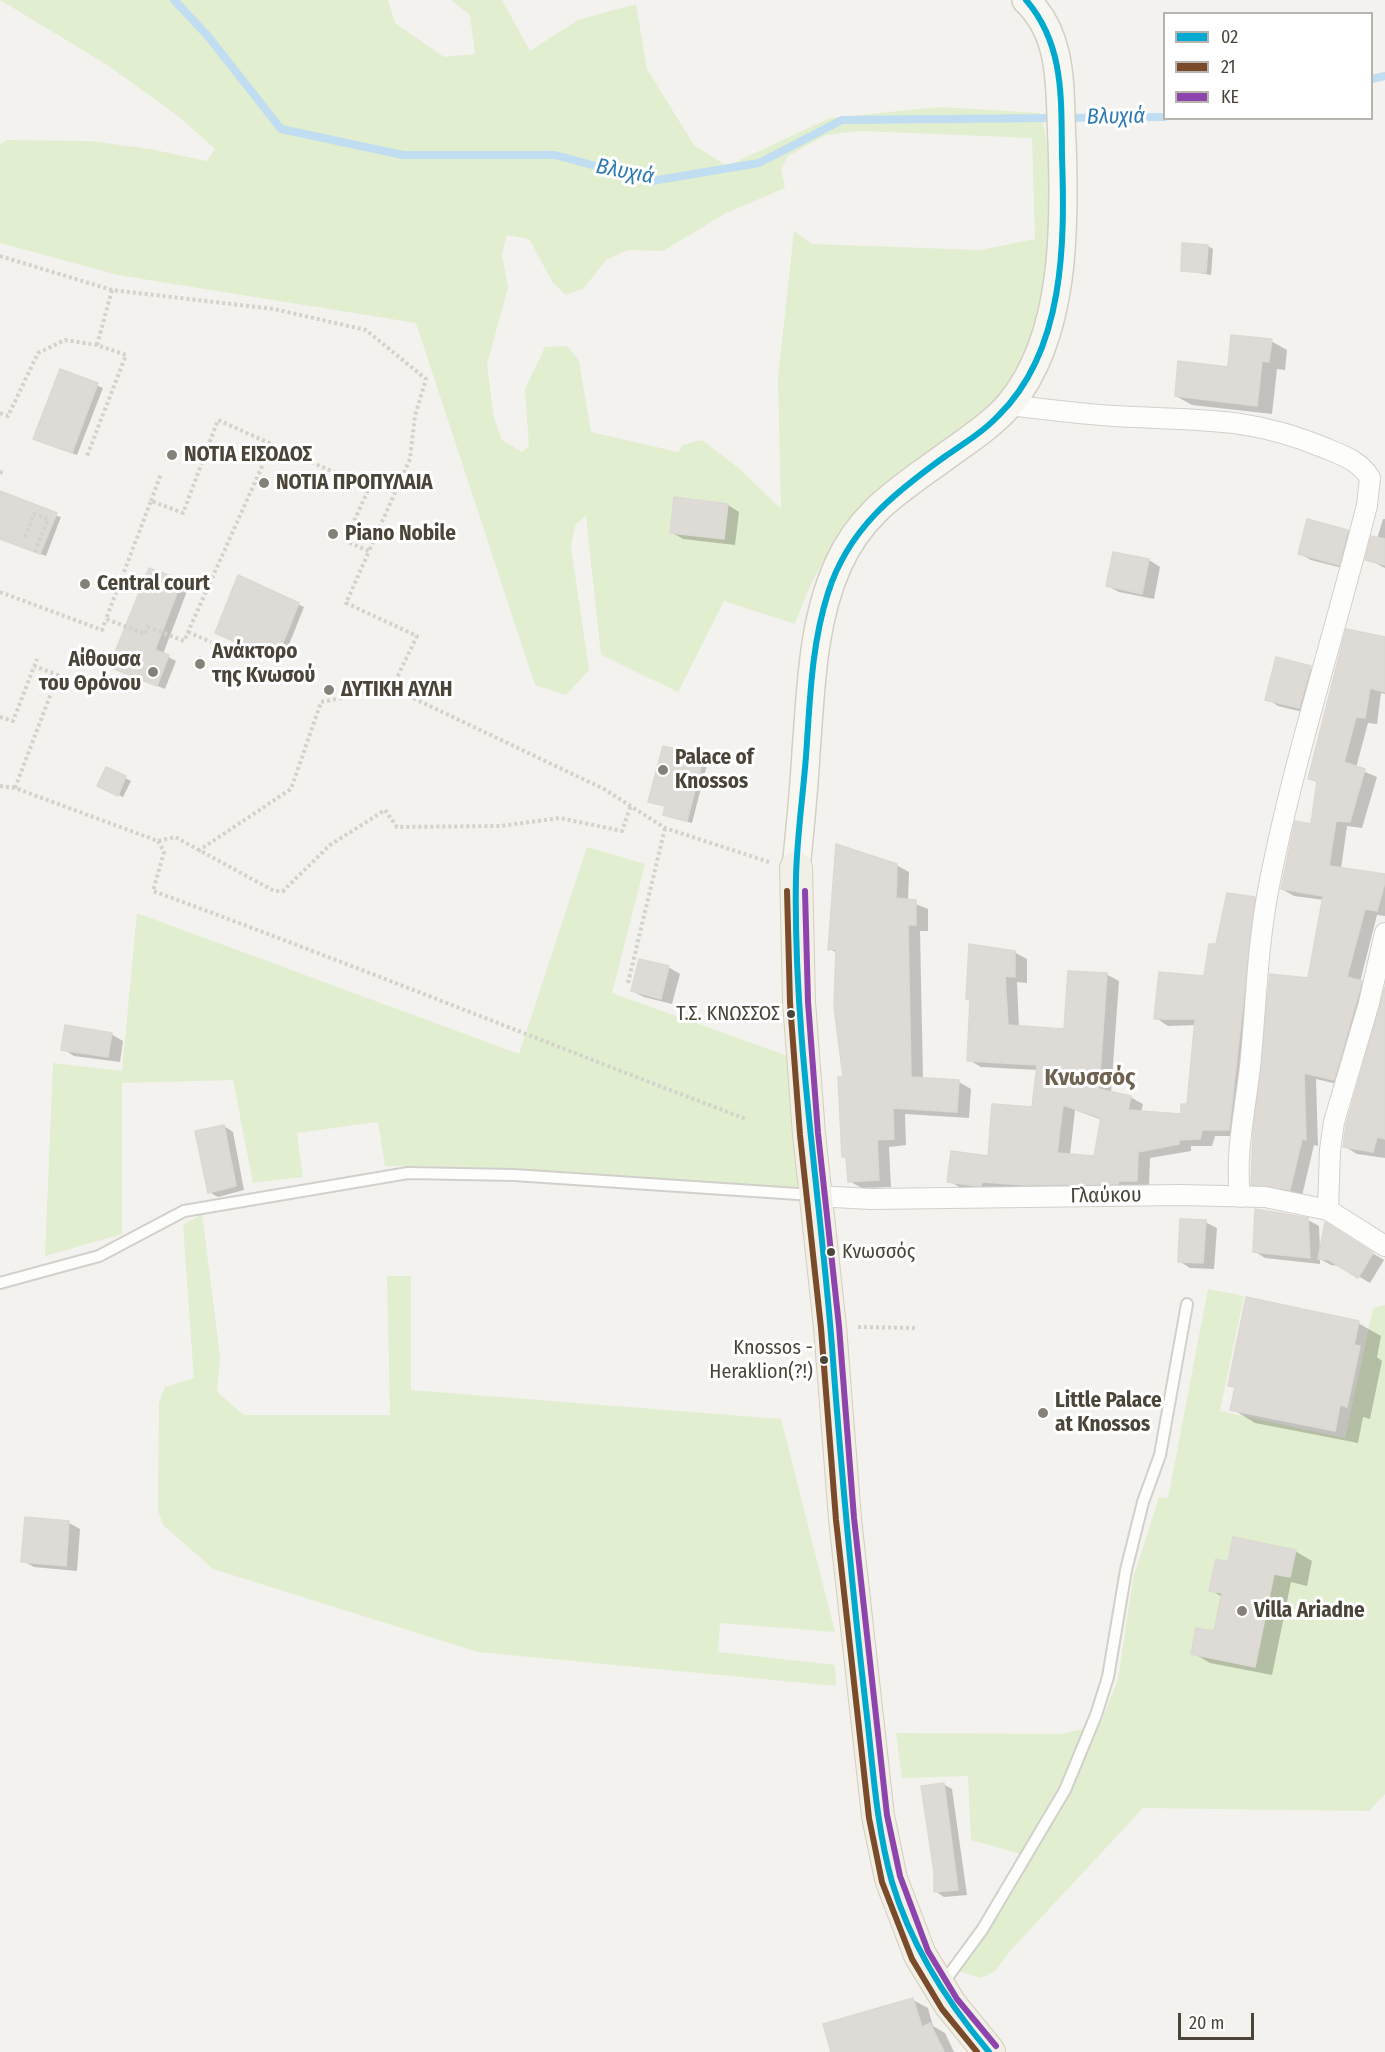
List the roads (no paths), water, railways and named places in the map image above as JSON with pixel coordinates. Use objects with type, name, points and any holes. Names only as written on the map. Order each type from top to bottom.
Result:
[{"type":"main road","points":[[988,2052],[940,1989],[920,1955],[896,1896],[878,1816],[845,1519],[830,1327],[799,1002],[796,868],[818,627],[838,565],[858,531],[885,499],[981,430],[1009,405],[1036,362],[1049,323],[1062,243],[1058,67],[1052,36],[1042,17],[1026,0]]},
{"type":"street","points":[[1009,405],[1113,416],[1223,420],[1266,427],[1340,453],[1360,465],[1370,478],[1367,505],[1305,732],[1268,892],[1260,942],[1250,1068],[1240,1133],[1240,1197]]},
{"type":"street","points":[[1329,1210],[1330,1150],[1334,1122],[1369,1003],[1385,933]]},
{"type":"street","name":"Γλαύκου","points":[[816,1196],[871,1199],[1180,1195],[1265,1197],[1329,1210],[1385,1246]]},
{"type":"lane","points":[[0,1283],[99,1256],[184,1211],[408,1173],[514,1175],[816,1196]]},
{"type":"lane","points":[[940,1989],[960,1957],[982,1930],[1065,1790],[1096,1715],[1108,1677],[1126,1570],[1143,1502],[1160,1455],[1187,1304]]},
{"type":"waterway","name":"Βλυχιά","points":[[174,0],[207,35],[281,129],[403,155],[555,155],[652,181],[759,163],[842,120],[1163,117]]},
{"type":"waterway","name":"Βλυχιά","points":[[1373,79],[1385,76]]},
{"type":"place","name":"ΝΟΤΙΑ ΕΙΣΟΔΟΣ","points":[[172,455]]},
{"type":"place","name":"NOTIA ΠΡΟΠΥΛΑΙΑ","points":[[264,483]]},
{"type":"place","name":"Piano Nobile","points":[[333,534]]},
{"type":"place","name":"Central court","points":[[85,584]]},
{"type":"place","name":"Ανάκτορο της Κνωσού","points":[[200,664]]},
{"type":"place","name":"Αίθουσα του Θρόνου","points":[[153,672]]},
{"type":"place","name":"ΔΥΤΙΚΗ ΑΥΛΗ","points":[[329,690]]},
{"type":"place","name":"Palace of Knossos","points":[[663,770]]},
{"type":"place","name":"Τ.Σ. ΚΝΩΣΣΟΣ","points":[[791,1014]]},
{"type":"place","name":"Κνωσσός","points":[[831,1252]]},
{"type":"place","name":"Knossos - Heraklion(?!)","points":[[824,1360]]},
{"type":"place","name":"Little Palace at Knossos","points":[[1043,1413]]},
{"type":"place","name":"Villa Ariadne","points":[[1242,1611]]},
{"type":"district","name":"Κνωσσός","points":[[1090,1078]]}]
